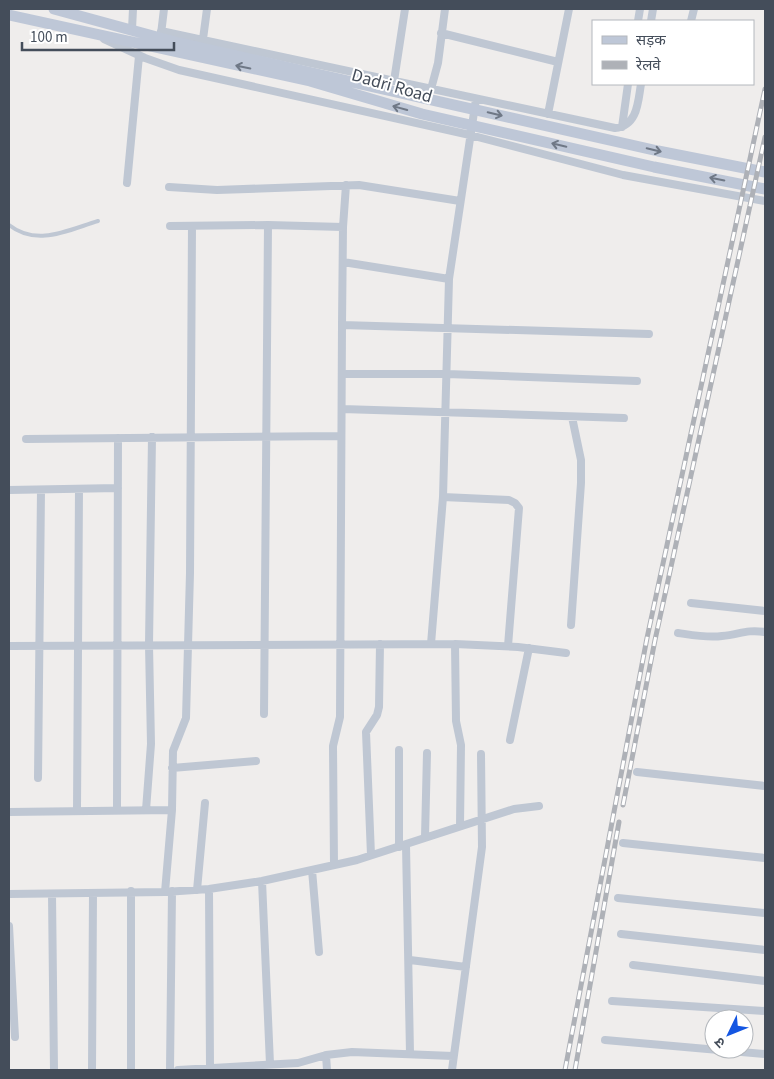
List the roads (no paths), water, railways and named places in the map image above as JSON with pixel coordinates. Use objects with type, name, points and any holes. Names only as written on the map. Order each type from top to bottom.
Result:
[{"type":"street","name":"Dadri Road","points":[[54,9],[132,29],[161,34],[175,42],[346,79],[658,151],[765,172]]},
{"type":"street","points":[[132,9],[132,29]]},
{"type":"street","points":[[164,9],[161,34],[203,39],[476,99],[622,127],[630,122],[635,115],[641,85]]},
{"type":"street","points":[[203,39],[207,9]]},
{"type":"street","points":[[394,81],[405,9]]},
{"type":"street","points":[[431,89],[445,9]]},
{"type":"street","points":[[548,114],[569,9]]},
{"type":"street","name":"Dadri Road","points":[[9,15],[310,81],[422,114],[654,167],[765,189]]},
{"type":"street","points":[[90,33],[139,56],[179,70],[470,135],[623,175],[765,201]]},
{"type":"street","points":[[441,33],[558,62]]},
{"type":"street","points":[[127,183],[139,56]]},
{"type":"street","points":[[622,127],[628,85]]},
{"type":"street","points":[[431,644],[443,496],[446,328],[449,278],[476,99]]},
{"type":"street","points":[[169,187],[225,190],[346,185],[421,193],[460,201]]},
{"type":"street","points":[[334,865],[332,746],[340,717],[343,228],[346,185]]},
{"type":"street","points":[[170,226],[268,225],[343,228]]},
{"type":"street","points":[[264,714],[268,225]]},
{"type":"street","points":[[170,1070],[169,892],[172,768],[174,744],[186,718],[188,645],[192,226]]},
{"type":"street","points":[[343,262],[449,278]]},
{"type":"street","points":[[342,325],[649,334]]},
{"type":"street","points":[[342,374],[446,374],[638,381]]},
{"type":"street","points":[[342,409],[624,418]]},
{"type":"street","points":[[571,625],[581,483],[581,460],[572,417]]},
{"type":"street","points":[[26,439],[341,436]]},
{"type":"street","points":[[146,810],[151,744],[149,645],[152,437]]},
{"type":"street","points":[[117,810],[118,438]]},
{"type":"street","points":[[9,490],[118,488]]},
{"type":"street","points":[[77,810],[79,489]]},
{"type":"street","points":[[38,778],[41,490]]},
{"type":"street","points":[[443,496],[509,500],[515,503],[518,508],[508,646]]},
{"type":"street","points":[[691,603],[765,611]]},
{"type":"street","points":[[678,633],[711,637],[725,636],[748,630],[765,632]]},
{"type":"street","points":[[9,646],[116,644],[455,644],[508,646],[566,653]]},
{"type":"street","points":[[371,855],[366,732],[377,715],[379,706],[380,644]]},
{"type":"street","points":[[455,644],[456,721],[461,745],[460,826]]},
{"type":"street","points":[[510,740],[529,648]]},
{"type":"street","points":[[400,750],[403,846],[410,960],[410,1053]]},
{"type":"street","points":[[425,837],[427,753]]},
{"type":"street","points":[[452,1070],[482,847],[480,754]]},
{"type":"street","points":[[172,768],[256,761]]},
{"type":"street","points":[[637,772],[765,786]]},
{"type":"street","points":[[198,890],[205,803]]},
{"type":"street","points":[[9,894],[52,895],[131,891],[169,892],[209,889],[262,881],[334,865],[403,846],[425,837],[514,809],[539,806]]},
{"type":"street","points":[[9,812],[172,810]]},
{"type":"street","points":[[623,843],[765,858]]},
{"type":"street","points":[[312,870],[319,952]]},
{"type":"street","points":[[262,881],[270,1064]]},
{"type":"street","points":[[209,889],[210,1067]]},
{"type":"street","points":[[131,891],[131,1070]]},
{"type":"street","points":[[92,1070],[93,894]]},
{"type":"street","points":[[52,895],[54,1070]]},
{"type":"street","points":[[618,898],[765,914]]},
{"type":"street","points":[[9,926],[15,1037]]},
{"type":"street","points":[[621,934],[765,950]]},
{"type":"street","points":[[410,960],[466,967]]},
{"type":"street","points":[[633,965],[765,981]]},
{"type":"street","points":[[612,1001],[765,1011]]},
{"type":"street","points":[[605,1040],[765,1054]]},
{"type":"street","points":[[178,1070],[298,1063],[326,1055],[352,1052],[453,1056]]},
{"type":"street","points":[[326,1055],[327,1070]]},
{"type":"lane","points":[[9,224],[34,237],[45,236],[98,221]]},
{"type":"railway","points":[[565,1070],[647,638],[765,89]]},
{"type":"railway","points":[[623,805],[655,640],[765,137]]},
{"type":"railway","points":[[575,1070],[619,822]]}]
